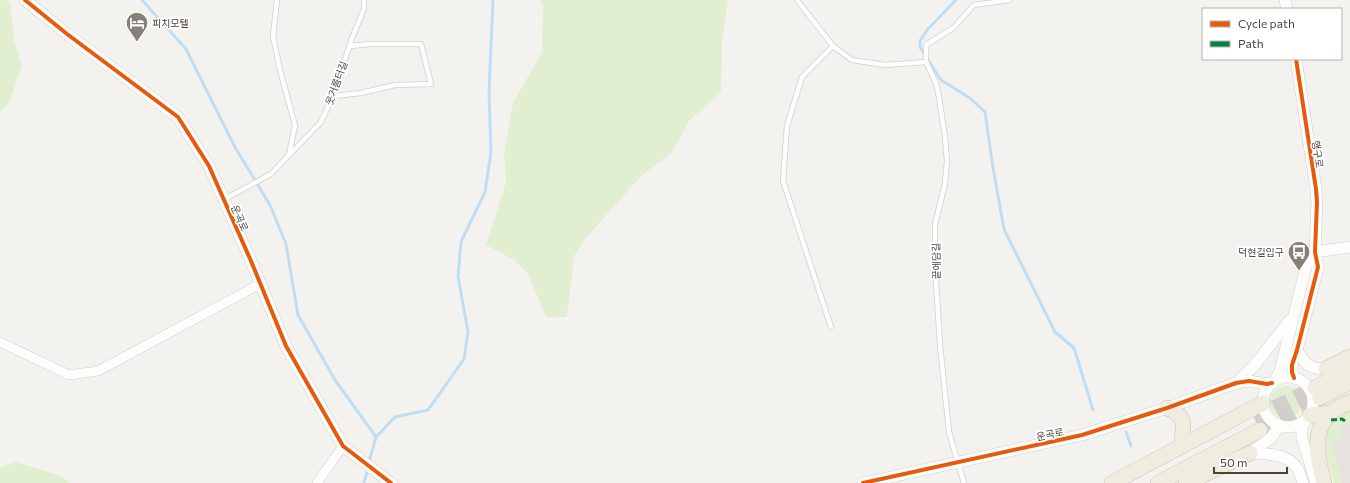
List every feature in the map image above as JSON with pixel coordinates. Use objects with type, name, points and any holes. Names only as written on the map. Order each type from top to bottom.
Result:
[{"type":"highway","points":[[1326,369],[1350,356]]},
{"type":"highway","points":[[1308,386],[1350,370]]},
{"type":"highway","points":[[1308,386],[1350,382]]},
{"type":"highway","points":[[1112,483],[1264,399]]},
{"type":"highway","points":[[1308,417],[1331,413],[1350,402]]},
{"type":"highway","points":[[1167,408],[1174,410],[1180,416],[1183,425],[1181,446]]},
{"type":"highway","points":[[1324,483],[1316,445],[1322,425],[1331,413]]},
{"type":"highway","points":[[1130,483],[1257,424],[1158,483]]},
{"type":"highway","points":[[1186,483],[1250,453]]},
{"type":"street","name":"운곡로","points":[[25,0],[67,34],[178,117],[208,166],[286,346],[346,449],[388,481]]},
{"type":"street","name":"행구로","points":[[1296,60],[1317,202],[1315,252],[1318,267],[1298,350],[1292,365],[1292,372],[1308,386]]},
{"type":"street","points":[[1264,399],[1280,371],[1306,267],[1315,252],[1350,247]]},
{"type":"street","points":[[0,342],[69,375],[98,371],[260,284]]},
{"type":"street","points":[[1236,383],[1254,366],[1294,316]]},
{"type":"street","points":[[1298,350],[1306,363],[1316,369],[1326,369]]},
{"type":"street","points":[[1308,386],[1326,369]]},
{"type":"street","points":[[1236,383],[1249,381],[1267,384],[1281,378],[1308,386],[1313,402],[1308,417],[1302,428],[1302,438],[1316,483]]},
{"type":"street","name":"운곡로","points":[[863,483],[1082,435],[1167,408],[1236,383]]},
{"type":"street","points":[[1236,383],[1260,390],[1264,399],[1266,414],[1269,418],[1290,430],[1295,438],[1308,483]]},
{"type":"street","points":[[1250,453],[1271,438],[1283,426],[1296,426],[1308,417]]},
{"type":"street","points":[[317,483],[346,449]]},
{"type":"street","points":[[1250,453],[1274,454],[1291,462],[1297,467],[1303,483]]},
{"type":"lane","points":[[278,0],[273,36],[280,70],[295,126],[289,155]]},
{"type":"lane","name":"웃거름터길","points":[[223,199],[271,174],[321,122],[333,96],[364,9],[364,0]]},
{"type":"lane","points":[[797,0],[832,46],[852,60],[885,65],[926,61]]},
{"type":"lane","name":"끝에담길","points":[[964,483],[949,432],[940,345],[935,266],[935,225],[945,183],[947,161],[946,143],[936,83],[926,61],[925,51],[926,45],[953,28],[974,5],[1010,0]]},
{"type":"lane","points":[[333,96],[361,93],[395,85],[431,84],[422,44],[371,44],[350,46]]},
{"type":"lane","points":[[831,327],[783,181],[787,126],[802,77],[832,46]]},
{"type":"green space","points":[[0,0],[6,0],[10,4],[14,39],[22,66],[9,103],[0,113]]},
{"type":"green space","points":[[540,0],[728,0],[722,41],[721,92],[689,121],[672,153],[641,176],[585,239],[574,256],[567,317],[546,317],[528,273],[512,259],[486,245],[506,182],[504,154],[513,103],[542,52],[543,7]]},
{"type":"green space","points":[[1286,386],[1292,387],[1299,393],[1302,402],[1301,408],[1295,415],[1286,418],[1280,417],[1273,411],[1270,402],[1271,396],[1277,389]]},
{"type":"green space","points":[[1350,409],[1350,483],[1334,483],[1326,454],[1326,439],[1335,418]]},
{"type":"green space","points":[[16,462],[61,476],[70,483],[0,483],[0,467]]},
{"type":"shaded area","points":[[1350,423],[1350,483],[1342,483],[1332,440],[1342,438],[1339,426]]},
{"type":"waterway","points":[[142,0],[186,49],[236,149],[270,205],[286,244],[298,315],[335,380],[376,437]]},
{"type":"waterway","points":[[369,462],[376,437],[395,417],[428,410],[464,359],[468,332],[458,276],[461,242],[485,192],[491,152],[489,92],[493,0]]},
{"type":"waterway","points":[[956,0],[927,30],[920,41],[920,47],[941,80],[970,98],[985,112],[1004,229],[1055,332],[1074,348],[1093,410]]},
{"type":"waterway","points":[[1126,432],[1131,446]]},
{"type":"waterway","points":[[364,483],[368,468]]},
{"type":"tunnel","points":[[1254,418],[1315,388]]},
{"type":"tunnel","points":[[1260,430],[1320,398]]},
{"type":"marked path","points":[[1331,420],[1342,419],[1345,421]]},
{"type":"cycle path","points":[[25,0],[67,34],[178,117],[209,166],[251,261],[286,346],[343,446],[391,483]]},
{"type":"cycle path","points":[[1294,378],[1292,365],[1318,267],[1315,252],[1317,202],[1316,189],[1296,60]]},
{"type":"cycle path","points":[[863,483],[1082,435],[1167,408],[1236,383],[1249,381],[1267,384],[1272,383]]},
{"type":"place","name":"피치모텔","points":[[137,42]]},
{"type":"place","name":"덕현길입구","points":[[1299,272]]}]
